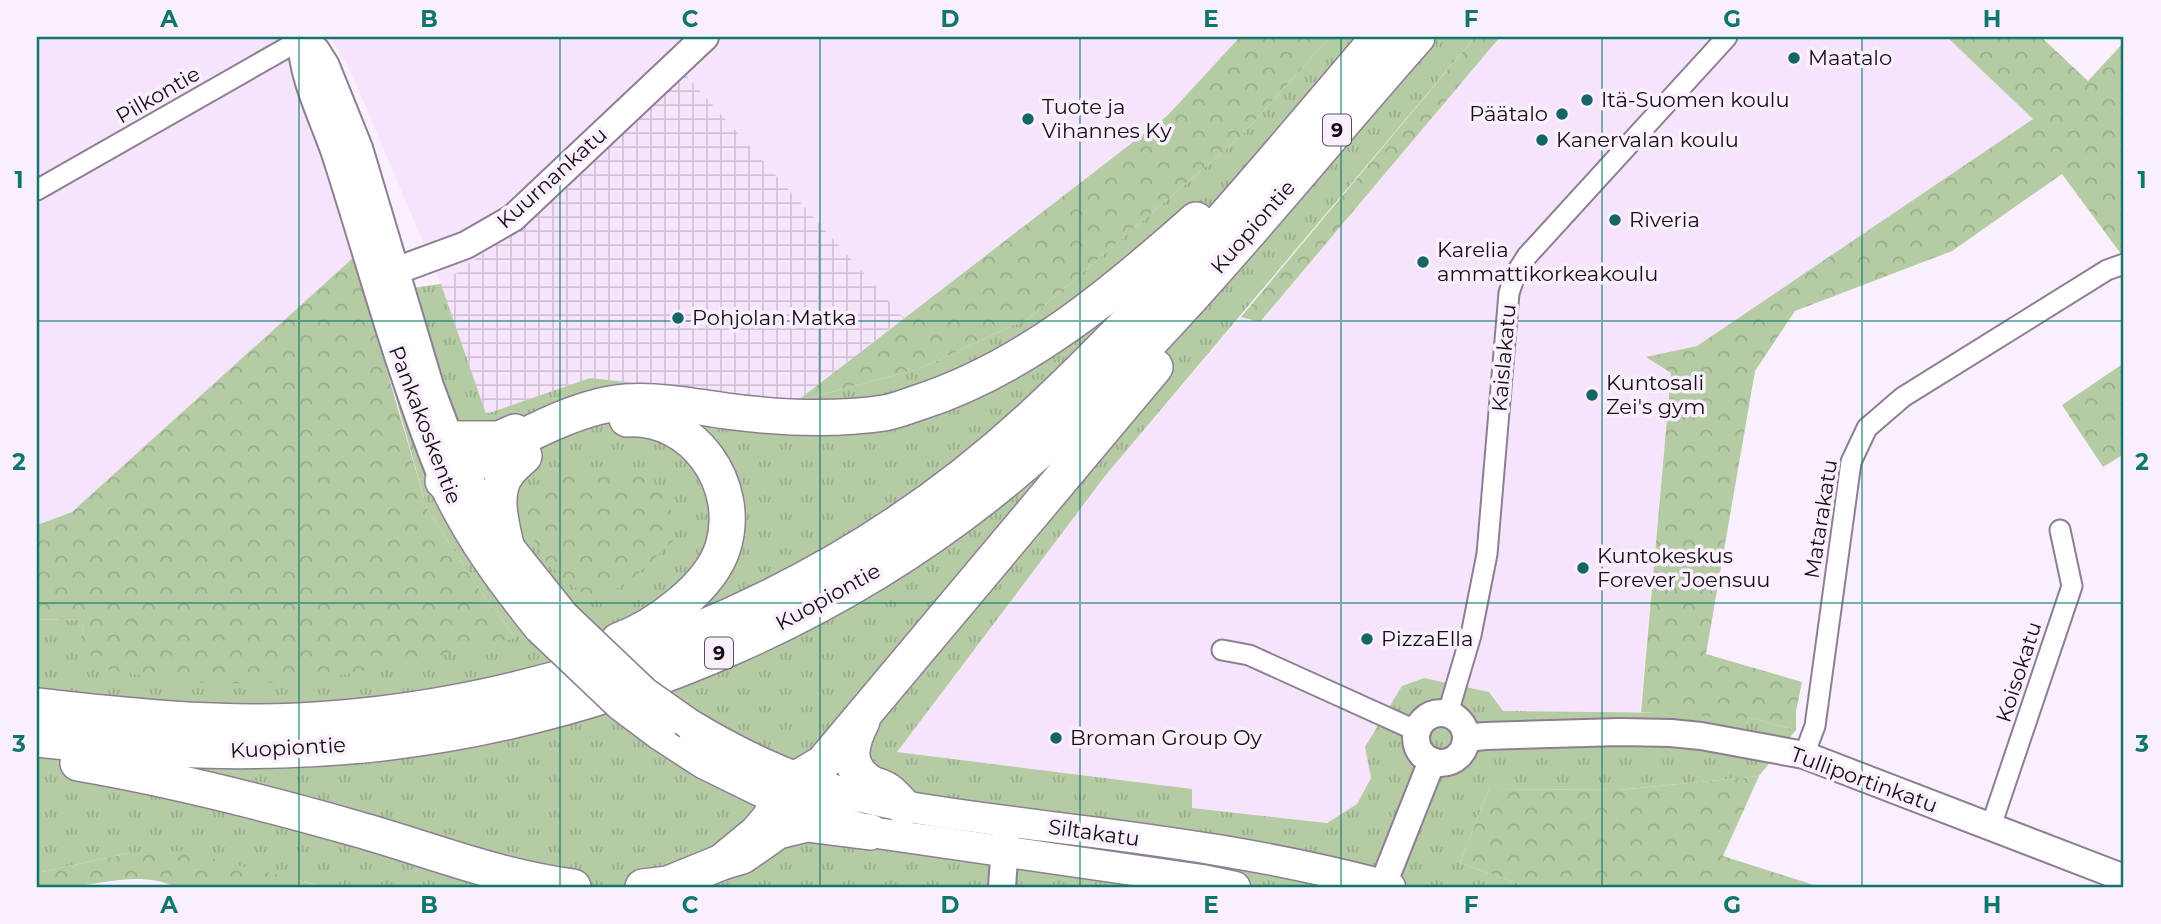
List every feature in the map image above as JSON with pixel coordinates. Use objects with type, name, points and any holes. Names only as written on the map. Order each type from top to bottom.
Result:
[{"type":"highway","name":"Kuopiontie","points":[[37,706],[138,717],[226,721],[297,721],[379,715],[488,697],[561,679],[654,647],[753,606],[819,572],[884,532],[961,477],[1027,422],[1167,281],[1379,37]]},
{"type":"highway","name":"Kuopiontie","points":[[37,739],[138,749],[231,751],[383,743],[493,725],[575,705],[666,675],[767,632],[832,598],[901,555],[977,502],[1045,446],[1189,300],[1417,37]]},
{"type":"highway","points":[[456,483],[552,424],[624,402],[662,401],[803,419],[886,413],[953,391],[1077,318],[1209,208],[1277,134],[1309,118]]},
{"type":"highway","points":[[722,862],[757,834],[789,789],[823,763],[867,711],[1241,263],[1256,223]]},
{"type":"highway","points":[[456,483],[524,456],[577,428],[606,420],[638,418],[663,422],[685,434],[706,454],[723,488],[728,516],[723,548],[705,580],[673,610],[627,638],[514,674],[488,697]]},
{"type":"highway","points":[[449,439],[499,439],[534,424],[552,424]]},
{"type":"highway","points":[[506,545],[499,514],[500,493],[506,474],[524,456]]},
{"type":"highway","points":[[867,711],[853,739],[851,756],[859,772],[872,783],[888,790],[904,807]]},
{"type":"highway","points":[[37,756],[110,769],[234,798],[355,828],[492,869],[573,887]]},
{"type":"highway","points":[[643,887],[668,884],[742,856],[778,831],[807,824],[870,832]]},
{"type":"main road","name":"Pankakoskentie","points":[[456,483],[506,545],[551,622],[620,705],[703,763],[789,789]]},
{"type":"main road","name":"Pankakoskentie","points":[[456,483],[466,528],[498,577],[551,622],[645,693],[739,753],[789,789]]},
{"type":"main road","name":"Siltakatu","points":[[789,789],[1195,847],[1384,887]]},
{"type":"main road","name":"Siltakatu","points":[[789,789],[870,832],[1235,887]]},
{"type":"street","name":"Kuurnankatu","points":[[385,275],[466,245],[513,218],[705,37]]},
{"type":"street","name":"Kaislakatu","points":[[1448,713],[1471,635],[1487,554],[1509,293],[1515,275],[1527,256],[1727,37]]},
{"type":"street","name":"Pankakoskentie","points":[[301,38],[301,58],[331,142],[385,275],[408,313],[449,439],[456,483]]},
{"type":"street","name":"Pilkontie","points":[[37,190],[301,38]]},
{"type":"street","name":"Matarakatu","points":[[1804,755],[1815,726],[1851,462],[1867,428],[1903,397],[2108,270],[2124,264]]},
{"type":"street","name":"Pankakoskentie","points":[[385,275],[401,368],[456,483]]},
{"type":"street","name":"Koisokatu","points":[[1991,826],[2072,586],[2060,530]]},
{"type":"street","points":[[1222,650],[1249,655],[1417,731]]},
{"type":"street","points":[[1448,713],[1462,723],[1467,738],[1464,749],[1450,762],[1432,761],[1419,751],[1417,731],[1427,717],[1448,713]]},
{"type":"street","name":"Tulliportinkatu","points":[[1467,738],[1620,732],[1671,733],[1804,755],[2124,878]]},
{"type":"street","points":[[1384,887],[1432,761]]},
{"type":"street","points":[[1002,887],[1007,821]]},
{"type":"shaded area","points":[[37,37],[281,37],[354,257],[72,512],[37,525]]},
{"type":"shaded area","points":[[330,37],[1240,37],[1167,116],[904,318],[682,71],[511,233],[441,284],[350,70]]},
{"type":"shaded area","points":[[1500,37],[1947,37],[2034,118],[1697,346],[1647,357],[1671,373],[1640,712],[1502,711],[1489,692],[1424,678],[1402,686],[1371,778],[1357,804],[1327,823],[1192,808],[1192,789],[896,752],[1105,476],[1241,317],[1261,322]]},
{"type":"shaded area","points":[[682,71],[904,318],[797,401],[590,378],[486,414],[441,284],[511,233]]},
{"type":"green space","points":[[1240,37],[1330,37],[1242,135],[1031,317],[919,369],[797,401],[1167,116]]},
{"type":"green space","points":[[1330,37],[1475,37],[1105,476],[897,752],[1192,789],[1192,808],[1327,823],[1357,804],[1371,778],[1365,747],[1402,686],[1424,678],[1489,692],[1503,711],[1687,713],[1755,719],[1796,730],[1759,776],[1619,790],[1489,789],[1460,863],[1528,887],[326,887],[130,853],[37,873],[37,619],[83,620],[81,665],[516,638],[481,592],[427,509],[367,294],[441,284],[486,414],[590,378],[797,401],[919,369],[1031,317],[1242,135]]},
{"type":"green space","points":[[1475,37],[1500,37],[1260,322],[1241,317]]},
{"type":"green space","points":[[1947,37],[2041,37],[2088,81],[2124,42],[2124,135],[2121,138],[2124,142],[2124,258],[2062,174],[1952,251],[1795,311],[1755,371],[1706,654],[1802,682],[1796,711],[1796,730],[1755,719],[1641,712],[1671,373],[1646,357],[1697,346],[2033,119]]},
{"type":"green space","points":[[354,257],[427,509],[481,592],[516,638],[398,665],[277,682],[196,682],[80,665],[83,620],[37,619],[37,525],[72,512]]},
{"type":"green space","points":[[2124,363],[2124,454],[2103,467],[2062,405]]},
{"type":"green space","points":[[637,469],[670,497],[673,541],[632,579],[594,603],[547,563],[521,516],[559,470]]},
{"type":"green space","points":[[1759,776],[1723,856],[1820,887],[1528,887],[1460,863],[1489,789],[1619,790]]},
{"type":"green space","points":[[182,851],[326,887],[175,887],[162,882],[135,879],[78,886],[37,887],[37,873],[130,853]]},
{"type":"place","name":"Maatalo","points":[[1794,58]]},
{"type":"place","name":"Itä-Suomen koulu","points":[[1587,100]]},
{"type":"place","name":"Päätalo","points":[[1562,114]]},
{"type":"place","name":"Tuote ja Vihannes Ky","points":[[1028,119]]},
{"type":"place","name":"Kanervalan koulu","points":[[1542,140]]},
{"type":"place","name":"Riveria","points":[[1615,220]]},
{"type":"place","name":"Karelia ammattikorkeakoulu","points":[[1423,262]]},
{"type":"place","name":"Pohjolan Matka","points":[[678,318]]},
{"type":"place","name":"Kuntosali Zei's gym","points":[[1592,395]]},
{"type":"place","name":"Kuntokeskus Forever Joensuu","points":[[1583,568]]},
{"type":"place","name":"PizzaElla","points":[[1367,639]]},
{"type":"place","name":"Broman Group Oy","points":[[1056,738]]}]
